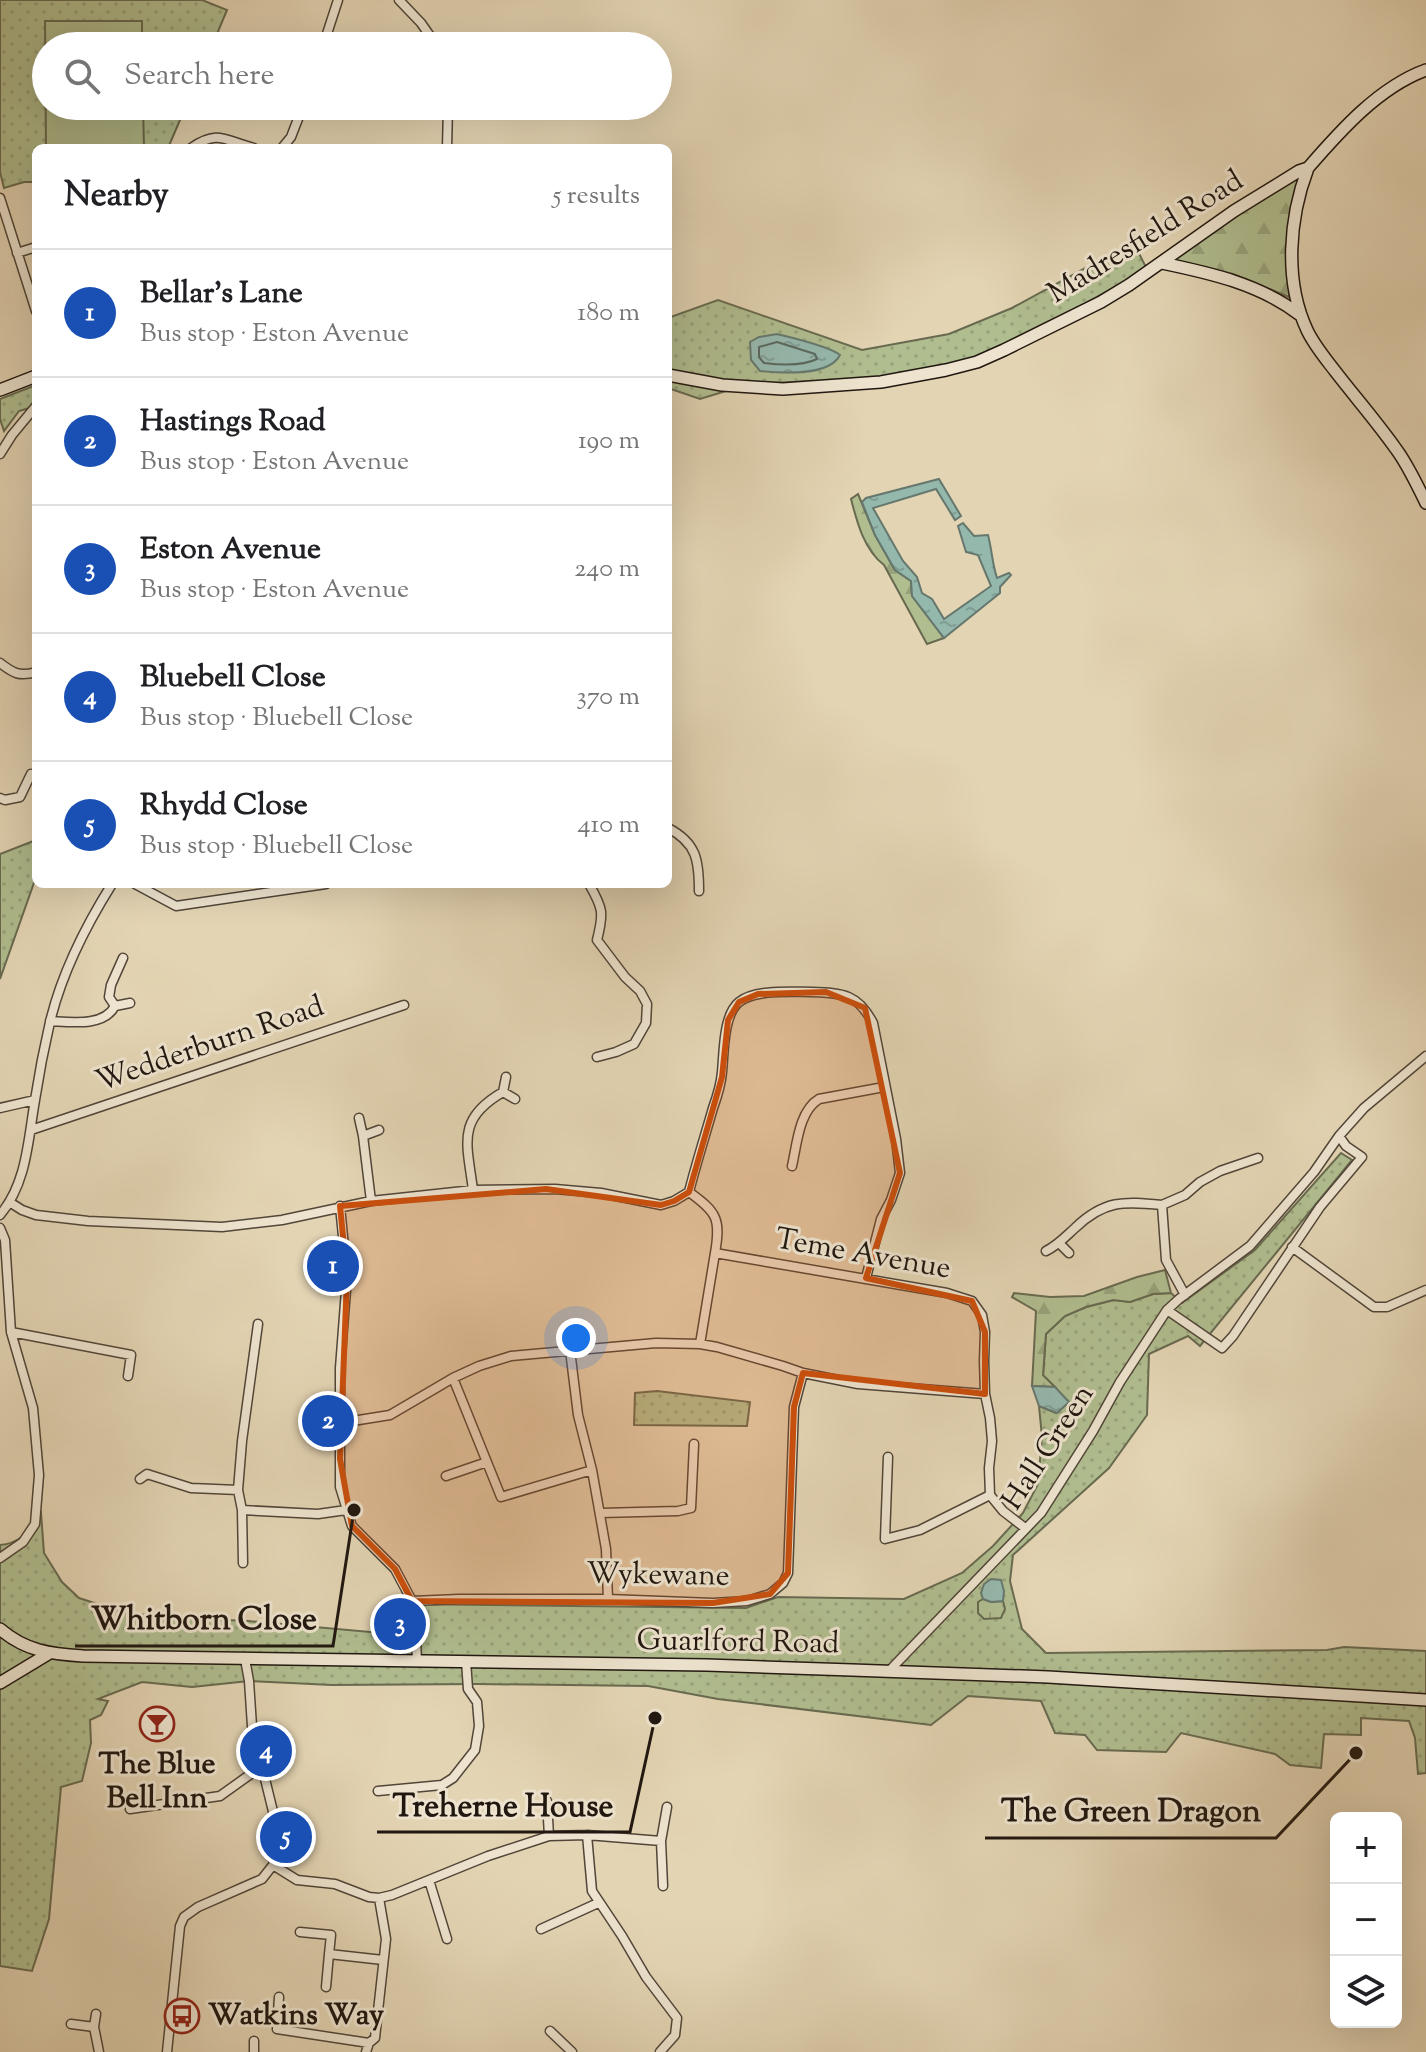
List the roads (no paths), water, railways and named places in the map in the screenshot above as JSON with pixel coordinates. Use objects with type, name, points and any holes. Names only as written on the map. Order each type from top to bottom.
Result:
[{"type":"main road","name":"Madresfield Road","points":[[672,376],[731,386],[783,389],[881,382],[946,370],[990,356],[1101,302],[1234,211],[1308,168],[1355,118],[1388,91],[1426,70]]},
{"type":"main road","points":[[1308,168],[1300,189],[1293,248],[1294,285],[1300,315],[1328,361],[1398,451],[1426,503]]},
{"type":"main road","points":[[1162,263],[1219,276],[1263,292],[1284,302],[1300,315]]},
{"type":"main road","points":[[0,390],[32,378]]},
{"type":"main road","points":[[0,1629],[14,1641],[48,1654]]},
{"type":"main road","points":[[0,1683],[48,1654]]},
{"type":"main road","name":"Guarlford Road","points":[[48,1654],[715,1665],[1048,1677],[1426,1700]]},
{"type":"street","points":[[328,32],[338,0]]},
{"type":"street","points":[[399,0],[427,32]]},
{"type":"street","points":[[285,144],[298,120]]},
{"type":"street","points":[[447,144],[448,120]]},
{"type":"street","points":[[198,144],[206,139],[222,137],[242,144]]},
{"type":"street","points":[[0,198],[32,299]]},
{"type":"street","points":[[17,253],[32,248]]},
{"type":"street","points":[[0,454],[32,411]]},
{"type":"street","points":[[0,663],[24,676],[32,673]]},
{"type":"street","points":[[0,798],[20,797],[31,774]]},
{"type":"street","points":[[672,830],[688,842],[697,858],[699,891]]},
{"type":"street","points":[[0,1215],[11,1203],[23,1172],[50,1021],[61,983],[88,923],[110,888]]},
{"type":"street","points":[[142,888],[176,906],[275,888]]},
{"type":"street","points":[[591,888],[601,906],[597,940],[625,977],[640,991],[647,1004],[646,1023],[634,1044],[597,1057]]},
{"type":"street","points":[[115,1006],[109,997],[123,958]]},
{"type":"street","points":[[11,1203],[36,1215],[88,1221],[222,1227],[282,1220],[371,1201],[473,1190],[555,1189],[601,1193],[661,1205],[689,1192],[722,1077],[728,1020],[739,1002],[758,994],[840,993],[853,998],[865,1008],[873,1023],[900,1173],[881,1219],[866,1278]]},
{"type":"street","points":[[115,1006],[130,1003]]},
{"type":"street","name":"Wedderburn Road","points":[[31,1130],[404,1005]]},
{"type":"street","points":[[50,1021],[84,1022],[105,1017],[115,1006]]},
{"type":"street","name":"Hall Green","points":[[889,1671],[1041,1513],[1167,1310],[1250,1246],[1364,1108],[1426,1056]]},
{"type":"street","points":[[473,1190],[467,1140],[473,1118],[484,1103],[503,1092],[506,1077]]},
{"type":"street","points":[[792,1166],[809,1105],[819,1099],[884,1087]]},
{"type":"street","points":[[503,1092],[515,1099]]},
{"type":"street","points":[[0,1108],[35,1100]]},
{"type":"street","points":[[359,1118],[371,1201]]},
{"type":"street","points":[[363,1136],[379,1130]]},
{"type":"street","points":[[1167,1310],[1222,1348],[1320,1207],[1362,1157],[1346,1146],[1339,1136]]},
{"type":"street","points":[[1046,1251],[1060,1244],[1087,1217],[1102,1208],[1129,1202],[1162,1205],[1185,1195],[1220,1171],[1258,1158]]},
{"type":"street","points":[[689,1192],[702,1201],[718,1221],[719,1232],[700,1344]]},
{"type":"street","points":[[1162,1205],[1166,1260],[1185,1295]]},
{"type":"street","points":[[340,1206],[347,1277],[340,1368],[340,1487],[352,1526],[395,1569],[412,1601],[417,1661]]},
{"type":"street","points":[[0,1228],[5,1240],[11,1332],[33,1408],[39,1475],[35,1524],[23,1542],[0,1558]]},
{"type":"street","points":[[1060,1244],[1069,1253]]},
{"type":"street","points":[[1292,1247],[1374,1307],[1387,1307],[1426,1290]]},
{"type":"street","name":"Teme Avenue","points":[[715,1253],[947,1293],[972,1301],[982,1315],[985,1332],[985,1394],[992,1441],[990,1495]]},
{"type":"street","points":[[243,1563],[242,1510],[238,1490],[258,1324]]},
{"type":"street","points":[[11,1332],[131,1355],[128,1376]]},
{"type":"street","points":[[340,1423],[390,1415],[453,1378],[511,1356],[656,1343],[700,1344],[803,1373],[858,1384],[985,1394]]},
{"type":"street","points":[[570,1350],[578,1415],[592,1470],[606,1549],[608,1599]]},
{"type":"street","name":"Wykewane","points":[[412,1601],[608,1599],[700,1603],[747,1601],[770,1594],[783,1583],[788,1573],[794,1407],[803,1373]]},
{"type":"street","points":[[453,1378],[501,1497],[592,1470]]},
{"type":"street","points":[[600,1513],[691,1508],[694,1444]]},
{"type":"street","points":[[888,1457],[885,1539],[920,1530],[990,1495],[1003,1511],[1025,1528]]},
{"type":"street","points":[[446,1476],[487,1462]]},
{"type":"street","points":[[144,1472],[191,1488],[238,1490]]},
{"type":"street","points":[[242,1510],[318,1514],[346,1510]]},
{"type":"street","points":[[167,2052],[180,1926],[184,1917],[198,1907],[262,1879],[273,1865],[281,1844],[252,1726],[245,1659]]},
{"type":"street","points":[[378,1791],[442,1785],[453,1778],[475,1750],[479,1726],[477,1702],[468,1689],[466,1661]]},
{"type":"street","points":[[130,1809],[220,1796],[262,1766]]},
{"type":"street","points":[[547,1801],[549,1836]]},
{"type":"street","points":[[663,1886],[661,1841],[667,1807]]},
{"type":"street","points":[[273,1865],[297,1880],[335,1884],[379,1898],[549,1836],[587,1835],[661,1841]]},
{"type":"street","points":[[587,1835],[592,1891],[646,1977],[677,2018],[675,2035],[660,2052]]},
{"type":"street","points":[[429,1880],[447,1939]]},
{"type":"street","points":[[279,1997],[277,2029],[370,2044],[386,1939],[379,1898]]},
{"type":"street","points":[[541,1929],[598,1903]]},
{"type":"street","points":[[300,1932],[331,1935],[326,1987]]},
{"type":"street","points":[[329,1954],[383,1960]]},
{"type":"street","points":[[96,2014],[94,2027],[99,2052]]},
{"type":"street","points":[[71,2024],[94,2027]]},
{"type":"street","points":[[550,2031],[566,2050]]},
{"type":"street","points":[[254,2041],[254,2052]]},
{"type":"water","points":[[777,334],[819,345],[840,355],[826,367],[815,370],[792,373],[760,371],[751,360],[750,342]]},
{"type":"water","points":[[939,479],[961,516],[955,520],[936,489],[873,508],[903,561],[917,577],[922,593],[932,599],[944,619],[991,586],[978,555],[966,552],[958,526],[963,523],[974,536],[988,535],[997,578],[1011,575],[1000,587],[1000,593],[944,638],[912,596],[911,581],[895,570],[875,535],[862,502],[866,498]]},
{"type":"water","points":[[1032,1386],[1055,1387],[1069,1402],[1057,1413],[1039,1406]]},
{"type":"water","points":[[991,1579],[1001,1580],[1003,1601],[983,1599],[984,1584]]},
{"type":"place","name":"Bellar's Lane","points":[[333,1266]]},
{"type":"place","name":"Hastings Road","points":[[328,1421]]},
{"type":"place","name":"Whitborn Close","points":[[354,1510]]},
{"type":"place","name":"Eston Avenue","points":[[400,1624]]},
{"type":"place","name":"Treherne House","points":[[655,1718]]},
{"type":"place","name":"The Blue Bell Inn","points":[[157,1724]]},
{"type":"place","name":"Bluebell Close","points":[[266,1751]]},
{"type":"place","name":"The Green Dragon","points":[[1356,1753]]},
{"type":"place","name":"Rhydd Close","points":[[286,1837]]},
{"type":"place","name":"Watkins Way","points":[[182,2016]]}]
